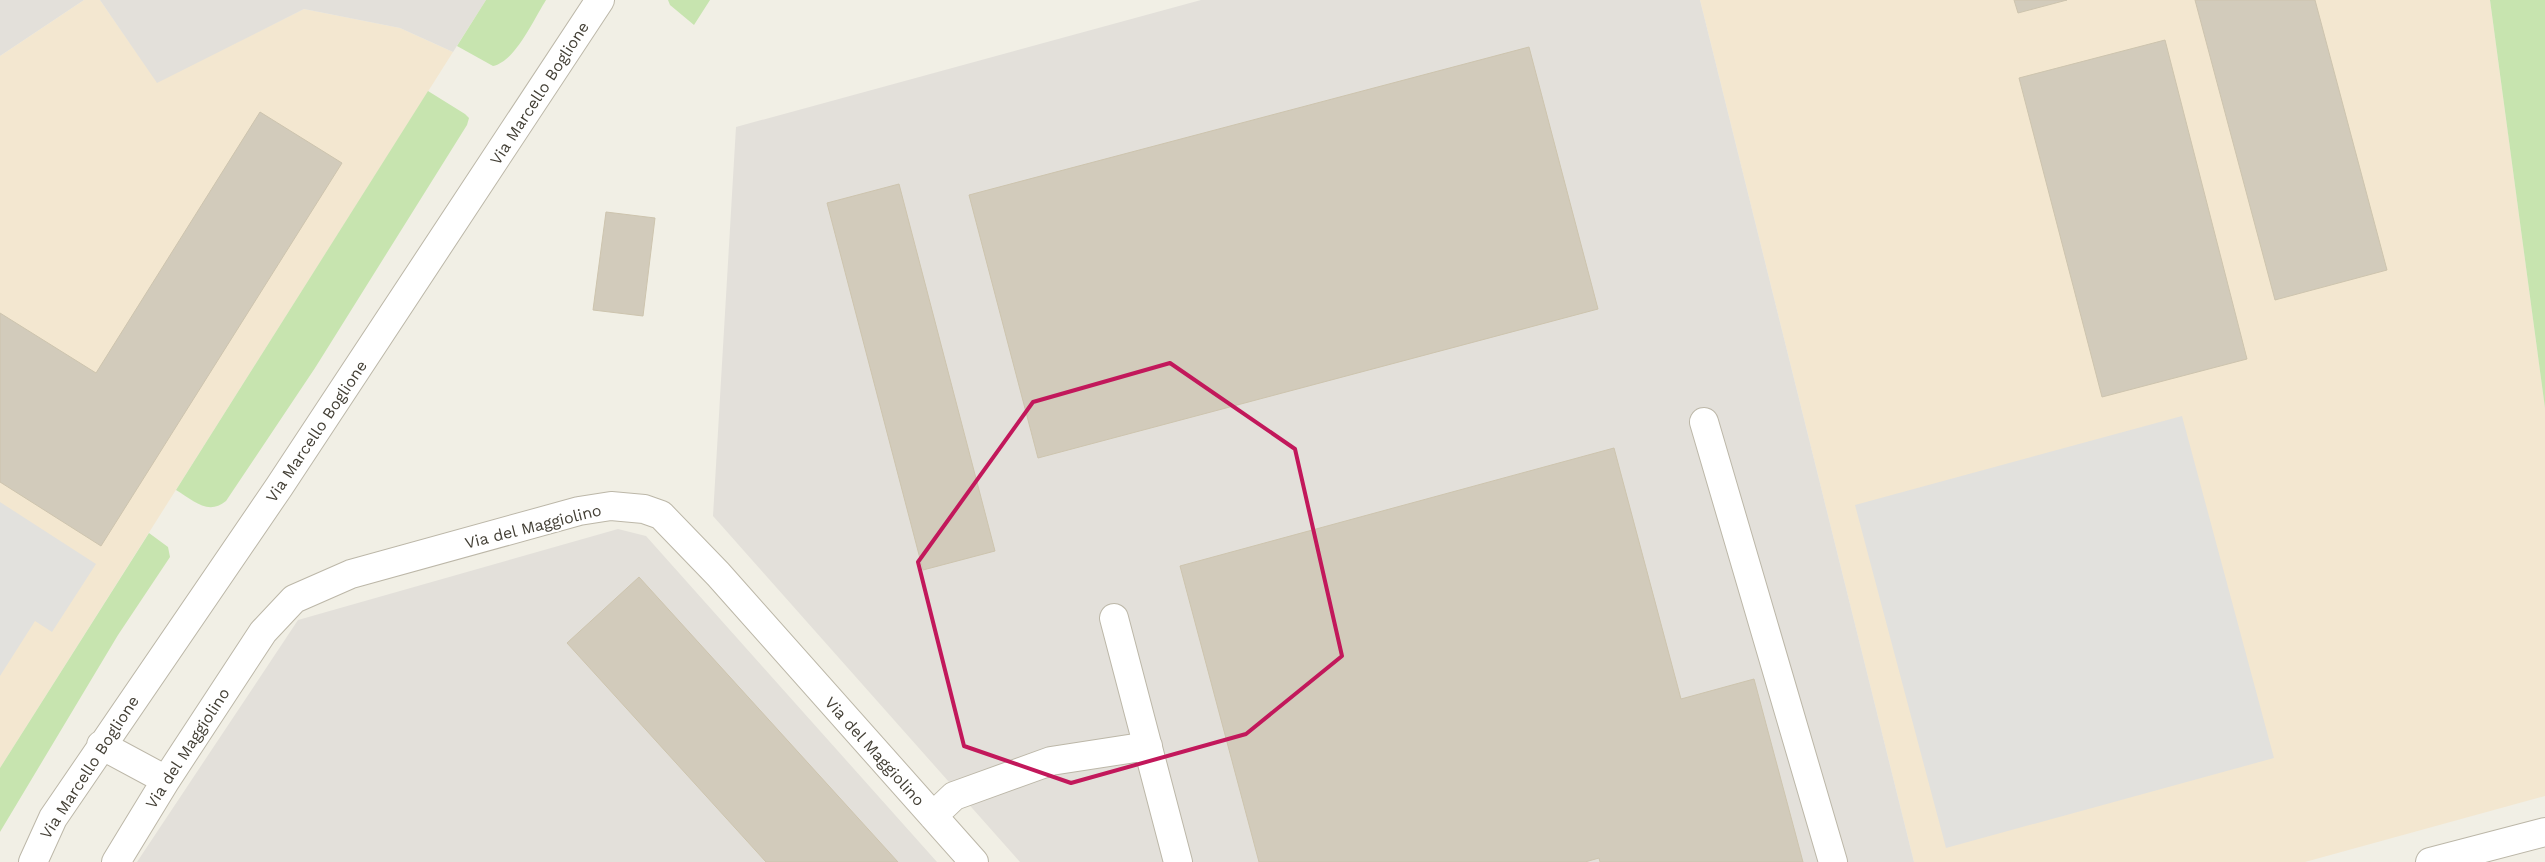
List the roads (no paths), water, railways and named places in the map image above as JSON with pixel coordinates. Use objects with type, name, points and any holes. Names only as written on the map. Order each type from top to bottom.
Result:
[{"type":"street","name":"Via Marcello Boglione","points":[[33,862],[53,818],[101,745],[280,487],[600,0]]},
{"type":"street","points":[[1704,422],[1834,862]]},
{"type":"street","name":"Via del Maggiolino","points":[[116,862],[166,780],[262,632],[294,599],[351,574],[579,510],[611,506],[644,509],[661,515],[718,574],[974,862]]},
{"type":"street","points":[[1114,618],[1178,862]]},
{"type":"street","points":[[101,745],[166,780]]},
{"type":"street","points":[[933,816],[954,796],[1051,761],[1148,746]]},
{"type":"street","points":[[2430,862],[2545,832]]}]
